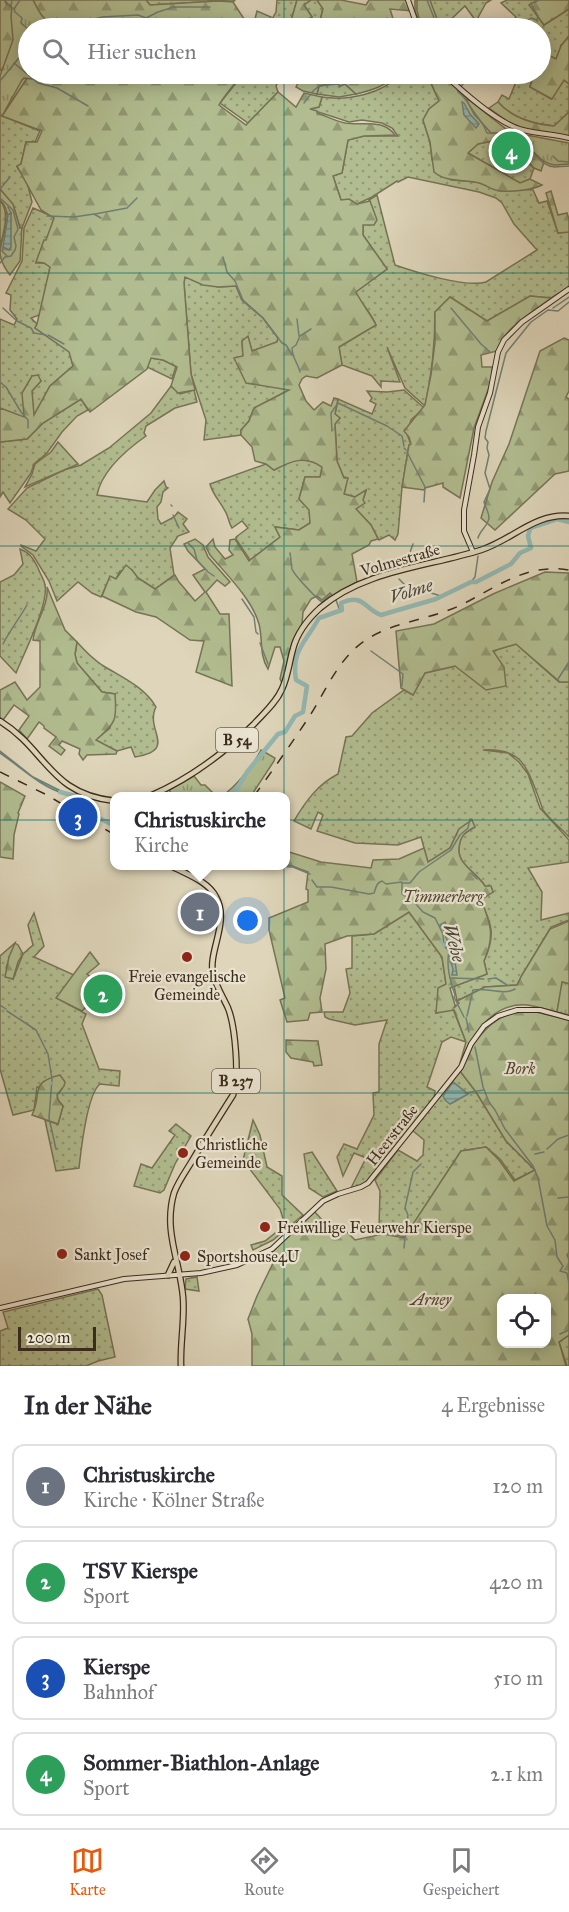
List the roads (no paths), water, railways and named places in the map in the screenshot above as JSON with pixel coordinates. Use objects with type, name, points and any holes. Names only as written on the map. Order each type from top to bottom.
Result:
[{"type":"main road","points":[[408,0],[414,18]]},
{"type":"main road","points":[[455,84],[510,125],[523,130],[569,138]]},
{"type":"main road","points":[[473,552],[464,531],[464,510],[478,427],[490,393],[498,352],[504,340],[522,322],[569,288]]},
{"type":"main road","name":"Volmestraße","points":[[160,792],[212,762],[265,712],[284,686],[293,648],[300,631],[319,609],[333,598],[366,580],[473,552],[501,541],[521,528],[542,519],[569,516]]},
{"type":"main road","points":[[0,722],[18,734],[63,783],[89,796],[110,800]]},
{"type":"main road","name":"B 237","points":[[179,870],[202,882],[213,892],[219,903],[220,934],[213,971],[231,1016],[236,1061],[236,1083],[233,1095],[174,1192],[170,1227],[183,1304],[180,1338],[181,1366]]},
{"type":"main road","name":"Heerstraße","points":[[0,1308],[124,1280],[226,1269],[254,1259],[279,1243],[323,1201],[368,1183],[461,1066],[478,1032],[492,1020],[510,1011],[526,1009],[540,1010],[569,1018]]},
{"type":"main road","points":[[168,1275],[175,1259]]},
{"type":"water","points":[[462,102],[479,124],[476,128],[464,115]]},
{"type":"water","points":[[11,213],[11,247],[9,250],[3,247],[8,215]]},
{"type":"water","points":[[0,751],[29,774],[0,753]]},
{"type":"water","points":[[34,778],[65,793],[56,791]]},
{"type":"water","points":[[445,922],[450,932],[447,933],[451,934],[452,939],[449,941],[452,942],[457,975],[452,975],[451,963],[453,962],[450,962],[450,951],[452,949],[447,946],[446,933],[440,925]]},
{"type":"water","points":[[453,1082],[468,1094],[450,1104],[443,1096]]},
{"type":"waterway","points":[[5,0],[6,4],[10,5]]},
{"type":"waterway","points":[[11,6],[12,0]]},
{"type":"waterway","points":[[14,9],[20,0]]},
{"type":"waterway","points":[[427,0],[434,18]]},
{"type":"waterway","points":[[538,18],[531,4],[539,0]]},
{"type":"waterway","points":[[146,18],[174,7],[210,7]]},
{"type":"waterway","points":[[14,8],[22,18]]},
{"type":"waterway","points":[[98,18],[138,15],[146,18]]},
{"type":"waterway","points":[[0,81],[18,59]]},
{"type":"waterway","points":[[14,63],[18,66]]},
{"type":"waterway","points":[[42,84],[57,88],[88,106]]},
{"type":"waterway","points":[[312,92],[319,86],[337,84]]},
{"type":"waterway","points":[[463,84],[458,92],[483,124],[487,133],[506,134],[512,141],[526,147],[542,162],[550,166],[569,166]]},
{"type":"waterway","points":[[304,103],[310,95]]},
{"type":"waterway","points":[[553,156],[558,161],[569,162]]},
{"type":"waterway","points":[[0,189],[10,177]]},
{"type":"waterway","points":[[0,198],[13,210],[18,229],[14,237],[15,250],[11,256],[5,257],[0,263]]},
{"type":"waterway","points":[[95,214],[127,208],[137,198]]},
{"type":"waterway","points":[[8,207],[11,213]]},
{"type":"waterway","points":[[47,216],[74,217],[94,214],[101,218]]},
{"type":"waterway","points":[[3,248],[2,251],[7,256]]},
{"type":"waterway","points":[[223,257],[227,272],[235,281],[243,300],[263,318],[292,355]]},
{"type":"waterway","points":[[553,308],[569,297]]},
{"type":"waterway","points":[[478,538],[489,518],[484,502],[490,489],[485,473],[489,455],[488,442],[485,438],[486,431],[506,353],[531,322],[548,310],[558,311],[569,302]]},
{"type":"waterway","points":[[3,308],[17,321],[31,328],[34,333],[46,335]]},
{"type":"waterway","points":[[451,308],[490,352]]},
{"type":"waterway","points":[[297,319],[299,336]]},
{"type":"waterway","points":[[300,372],[292,348],[300,336],[311,329]]},
{"type":"waterway","points":[[48,335],[64,344]]},
{"type":"waterway","points":[[0,382],[6,387],[28,420],[28,428]]},
{"type":"waterway","points":[[332,431],[331,413],[338,403],[387,426],[402,436],[404,446]]},
{"type":"waterway","points":[[407,452],[425,487],[424,502]]},
{"type":"waterway","points":[[173,515],[179,528]]},
{"type":"waterway","name":"Volme","points":[[232,792],[278,734],[285,732],[295,716],[303,712],[307,686],[296,680],[296,661],[301,647],[319,618],[342,610],[341,603],[349,600],[359,601],[381,615],[436,599],[511,564],[520,553],[531,548],[528,536],[533,527],[557,519],[569,522]]},
{"type":"waterway","points":[[188,543],[194,549],[197,560],[214,576]]},
{"type":"waterway","points":[[397,569],[397,566],[409,555],[413,544]]},
{"type":"waterway","points":[[290,553],[292,569],[311,592],[322,602],[331,594],[332,596]]},
{"type":"waterway","points":[[471,582],[475,577],[478,556]]},
{"type":"waterway","points":[[399,579],[406,586],[412,587]]},
{"type":"waterway","points":[[415,588],[441,596]]},
{"type":"waterway","points":[[242,599],[254,617],[258,634]]},
{"type":"waterway","name":"Volme","points":[[336,600],[340,611]]},
{"type":"waterway","points":[[3,644],[27,605]]},
{"type":"waterway","points":[[260,643],[268,664]]},
{"type":"waterway","points":[[371,651],[403,674],[402,686]]},
{"type":"waterway","points":[[558,679],[569,662]]},
{"type":"waterway","name":"Volme","points":[[60,792],[79,797],[91,814],[110,824]]},
{"type":"waterway","points":[[403,883],[410,883],[419,872],[451,850],[460,835],[468,828],[470,819]]},
{"type":"waterway","name":"Wehe","points":[[290,867],[310,874]]},
{"type":"waterway","points":[[471,873],[477,879]]},
{"type":"waterway","name":"Wehe","points":[[312,880],[317,887],[331,887],[369,894],[374,893],[377,884],[382,881],[386,884],[402,882],[402,894],[423,912],[435,918],[443,934],[444,946],[449,951],[448,968],[454,997],[464,1017]]},
{"type":"waterway","name":"Wehe","points":[[441,941],[444,946]]},
{"type":"waterway","points":[[450,978],[484,979]]},
{"type":"waterway","points":[[488,979],[496,978],[507,985]]},
{"type":"waterway","points":[[467,1016],[473,990],[505,992],[515,989]]},
{"type":"waterway","points":[[0,1005],[6,1009]]},
{"type":"waterway","points":[[7,1011],[36,1030],[48,1054],[52,1079],[49,1118],[56,1149]]},
{"type":"waterway","name":"Wehe","points":[[466,1018],[469,1032]]},
{"type":"waterway","name":"Wehe","points":[[475,1047],[483,1087],[489,1102],[505,1129],[533,1166],[538,1178],[547,1226],[555,1240],[557,1257],[563,1266],[560,1271],[567,1273],[569,1283]]},
{"type":"waterway","points":[[465,1093],[484,1090]]},
{"type":"waterway","points":[[547,1149],[558,1139],[569,1135]]},
{"type":"waterway","points":[[535,1154],[544,1152]]},
{"type":"waterway","points":[[406,1230],[408,1215],[405,1208],[413,1172],[421,1164]]},
{"type":"waterway","points":[[558,1198],[569,1197]]},
{"type":"waterway","points":[[404,1248],[405,1238]]},
{"type":"waterway","points":[[569,1252],[567,1255],[569,1260]]},
{"type":"waterway","points":[[560,1334],[569,1330]]},
{"type":"railway","points":[[257,792],[309,717],[328,684],[359,645],[380,632],[451,609],[501,583],[527,573],[540,570],[569,570]]},
{"type":"railway","points":[[0,772],[45,794],[110,832]]},
{"type":"place","name":"Sommer-Biathlon-Anlage","points":[[511,151]]},
{"type":"place","name":"Kierspe","points":[[78,817]]},
{"type":"place","name":"Christuskirche","points":[[200,912]]},
{"type":"place","name":"Freie evangelische Gemeinde","points":[[187,957]]},
{"type":"place","name":"TSV Kierspe","points":[[103,994]]},
{"type":"place","name":"Christliche Gemeinde","points":[[183,1153]]},
{"type":"place","name":"Freiwillige Feuerwehr Kierspe","points":[[265,1227]]},
{"type":"place","name":"Sankt Josef","points":[[62,1254]]},
{"type":"place","name":"Sportshouse4U","points":[[185,1256]]},
{"type":"park label","name":"Timmerberg","points":[[443,896]]},
{"type":"park label","name":"Bork","points":[[520,1068]]},
{"type":"park label","name":"Arney","points":[[431,1299]]}]
